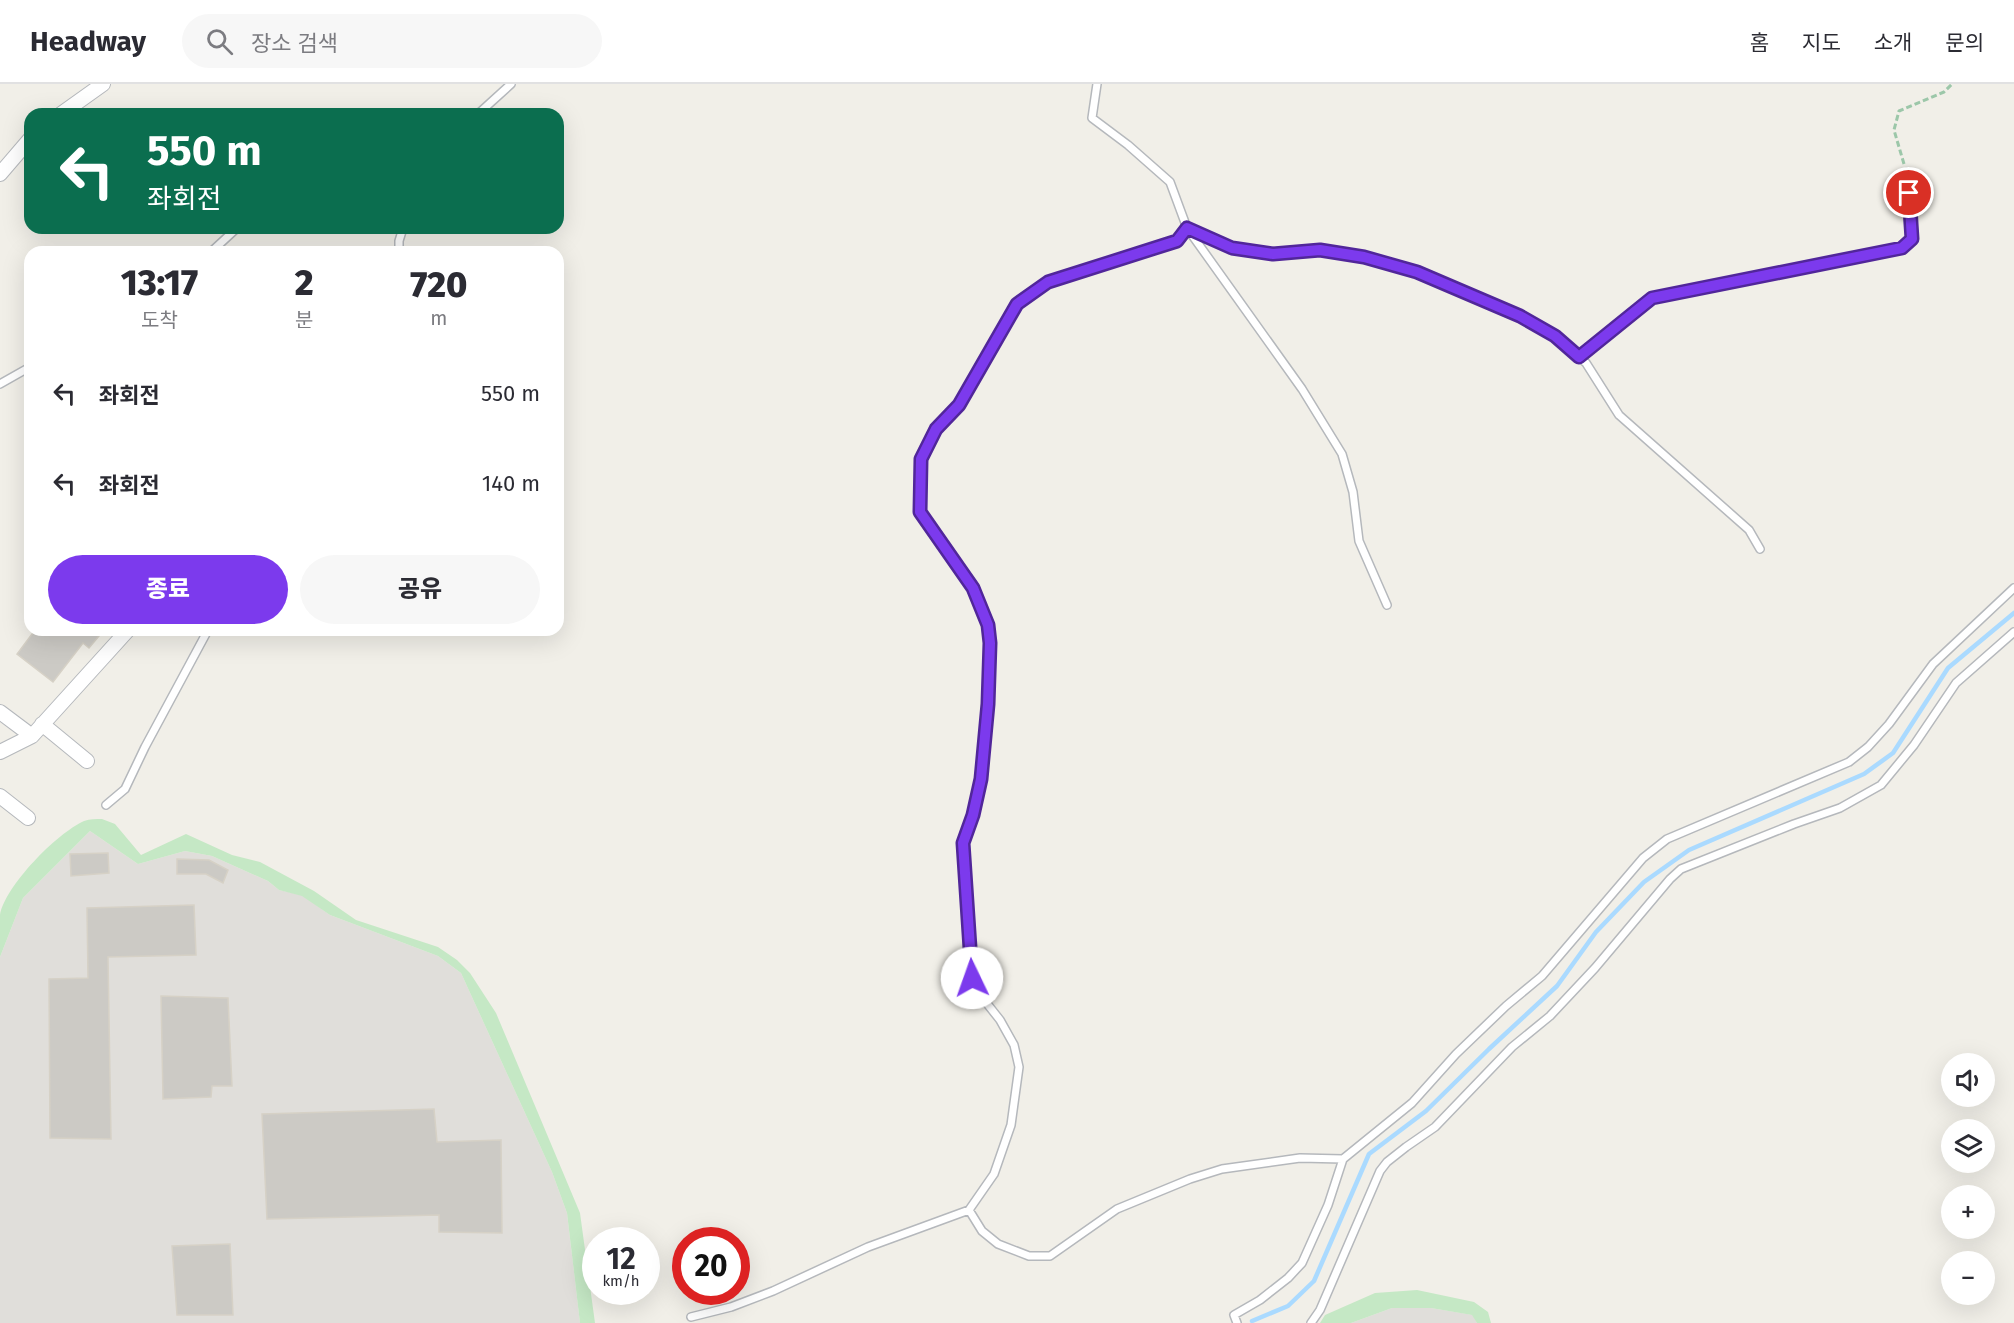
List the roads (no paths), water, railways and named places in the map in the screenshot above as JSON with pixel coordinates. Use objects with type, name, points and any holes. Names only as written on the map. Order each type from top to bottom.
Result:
[{"type":"street","points":[[69,108],[103,84]]},
{"type":"street","points":[[0,174],[24,146]]},
{"type":"street","points":[[0,752],[32,736],[123,636]]},
{"type":"street","points":[[0,712],[32,736]]},
{"type":"street","points":[[42,724],[87,761]]},
{"type":"street","points":[[0,796],[28,818]]},
{"type":"lane","points":[[485,108],[511,84]]},
{"type":"lane","points":[[1097,84],[1092,118],[1128,145],[1170,182],[1187,228],[1302,389],[1342,454],[1353,492],[1359,541],[1387,605]]},
{"type":"lane","points":[[1579,357],[1652,298],[1902,248],[1912,239],[1908,172]]},
{"type":"lane","points":[[1187,228],[1232,248],[1273,254],[1320,250],[1364,257],[1417,272],[1520,316],[1555,336],[1586,363],[1619,415],[1749,530],[1760,549]]},
{"type":"lane","points":[[691,1317],[731,1307],[773,1291],[868,1247],[969,1210],[994,1174],[1011,1125],[1019,1067],[1014,1045],[1000,1020],[981,996],[972,978],[963,843],[973,815],[981,779],[990,643],[988,625],[973,588],[920,512],[921,459],[936,429],[959,405],[1017,304],[1048,282],[1177,241],[1187,228]]},
{"type":"lane","points":[[218,246],[230,234]]},
{"type":"lane","points":[[0,384],[24,370]]},
{"type":"lane","points":[[1237,1323],[1234,1315],[1260,1300],[1288,1278],[1302,1263],[1328,1205],[1343,1159],[1412,1103],[1456,1054],[1506,1006],[1542,976],[1643,858],[1667,839],[1849,762],[1868,747],[1889,724],[1933,664],[2014,588]]},
{"type":"lane","points":[[1311,1323],[1320,1310],[1380,1171],[1387,1162],[1435,1127],[1512,1047],[1550,1016],[1670,879],[1689,865],[1784,827],[1840,808],[1881,785],[1914,745],[1956,684],[2014,632]]},
{"type":"lane","points":[[106,805],[125,789],[205,636]]},
{"type":"lane","points":[[969,1210],[982,1231],[999,1244],[1029,1256],[1050,1256],[1117,1209],[1190,1179],[1222,1169],[1300,1158],[1343,1159]]},
{"type":"waterway","points":[[1252,1321],[1288,1306],[1314,1281],[1369,1154],[1426,1111],[1557,986],[1596,932],[1644,882],[1689,850],[1864,774],[1893,753],[1948,668],[2014,613]]}]
